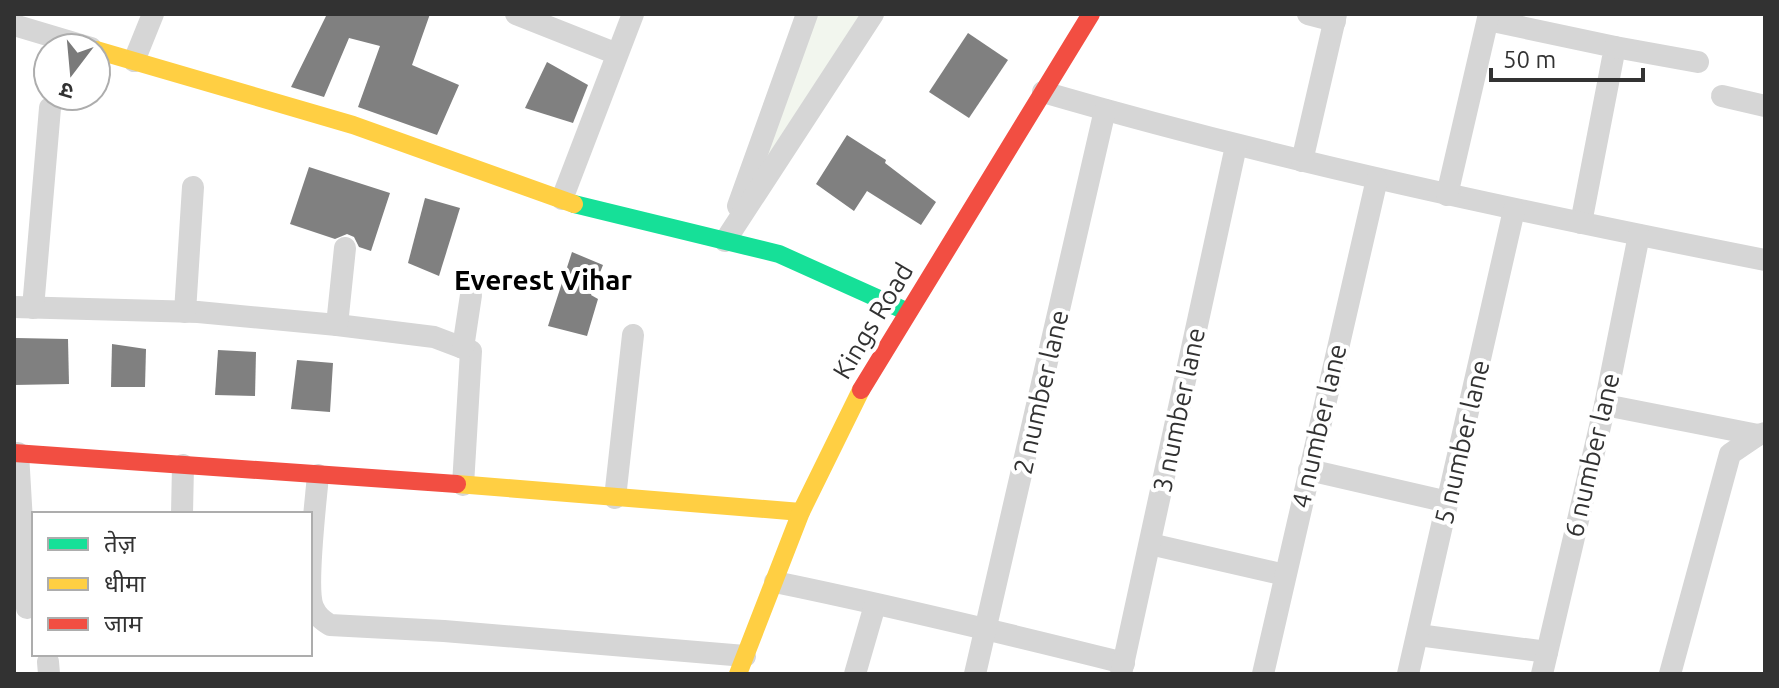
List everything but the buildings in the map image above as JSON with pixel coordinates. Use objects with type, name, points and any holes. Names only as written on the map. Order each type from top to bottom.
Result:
[{"type":"street","points":[[134,61],[153,14]]},
{"type":"street","points":[[516,14],[617,54]]},
{"type":"street","points":[[562,199],[633,14]]},
{"type":"street","points":[[725,241],[807,14]]},
{"type":"street","points":[[725,241],[873,14]]},
{"type":"street","name":"Kings Road","points":[[742,665],[801,512],[855,400],[1091,14]]},
{"type":"street","points":[[1302,161],[1336,17],[1308,14]]},
{"type":"street","points":[[1447,195],[1489,17],[1615,47],[1698,62]]},
{"type":"street","points":[[14,25],[37,32]]},
{"type":"street","points":[[1581,223],[1615,47]]},
{"type":"street","points":[[112,55],[353,125],[582,207],[779,254],[908,312]]},
{"type":"street","points":[[1043,92],[1236,146],[1377,179],[1765,260]]},
{"type":"street","points":[[1722,96],[1765,106]]},
{"type":"street","name":"2 number lane","points":[[975,674],[1105,110]]},
{"type":"street","points":[[49,112],[24,308],[185,312],[337,325],[434,337],[471,351],[463,485]]},
{"type":"street","name":"3 number lane","points":[[1123,669],[1236,146]]},
{"type":"street","name":"4 number lane","points":[[1263,674],[1377,179]]},
{"type":"street","points":[[185,312],[193,187]]},
{"type":"street","name":"5 number lane","points":[[1408,674],[1514,210]]},
{"type":"street","name":"6 number lane","points":[[1545,663],[1605,405],[1639,235]]},
{"type":"street","points":[[337,325],[345,248]]},
{"type":"street","points":[[463,348],[471,295]]},
{"type":"street","points":[[615,498],[633,335]]},
{"type":"street","points":[[1605,405],[1762,434]]},
{"type":"street","points":[[1670,674],[1730,454],[1762,434]]},
{"type":"street","points":[[27,608],[16,453],[801,512]]},
{"type":"street","points":[[182,512],[183,465]]},
{"type":"street","points":[[1309,470],[1448,502]]},
{"type":"street","points":[[318,475],[312,604],[319,618],[330,625],[444,631],[742,665]]},
{"type":"street","points":[[1150,544],[1285,575]]},
{"type":"street","points":[[775,582],[985,628],[1123,669]]},
{"type":"street","points":[[855,674],[875,605]]},
{"type":"street","points":[[1418,635],[1545,663]]},
{"type":"shaded area","points":[[818,14],[862,14],[758,176]]},
{"type":"traffic: fast","points":[[574,204],[779,254],[908,312]]},
{"type":"traffic: slow","points":[[112,55],[353,125],[574,204]]},
{"type":"traffic: slow","points":[[738,674],[801,512],[861,390]]},
{"type":"traffic: slow","points":[[457,484],[801,512]]},
{"type":"traffic: jam","points":[[861,390],[1091,14]]},
{"type":"traffic: jam","points":[[14,453],[457,484]]},
{"type":"district","name":"Everest Vihar","points":[[543,280]]}]
